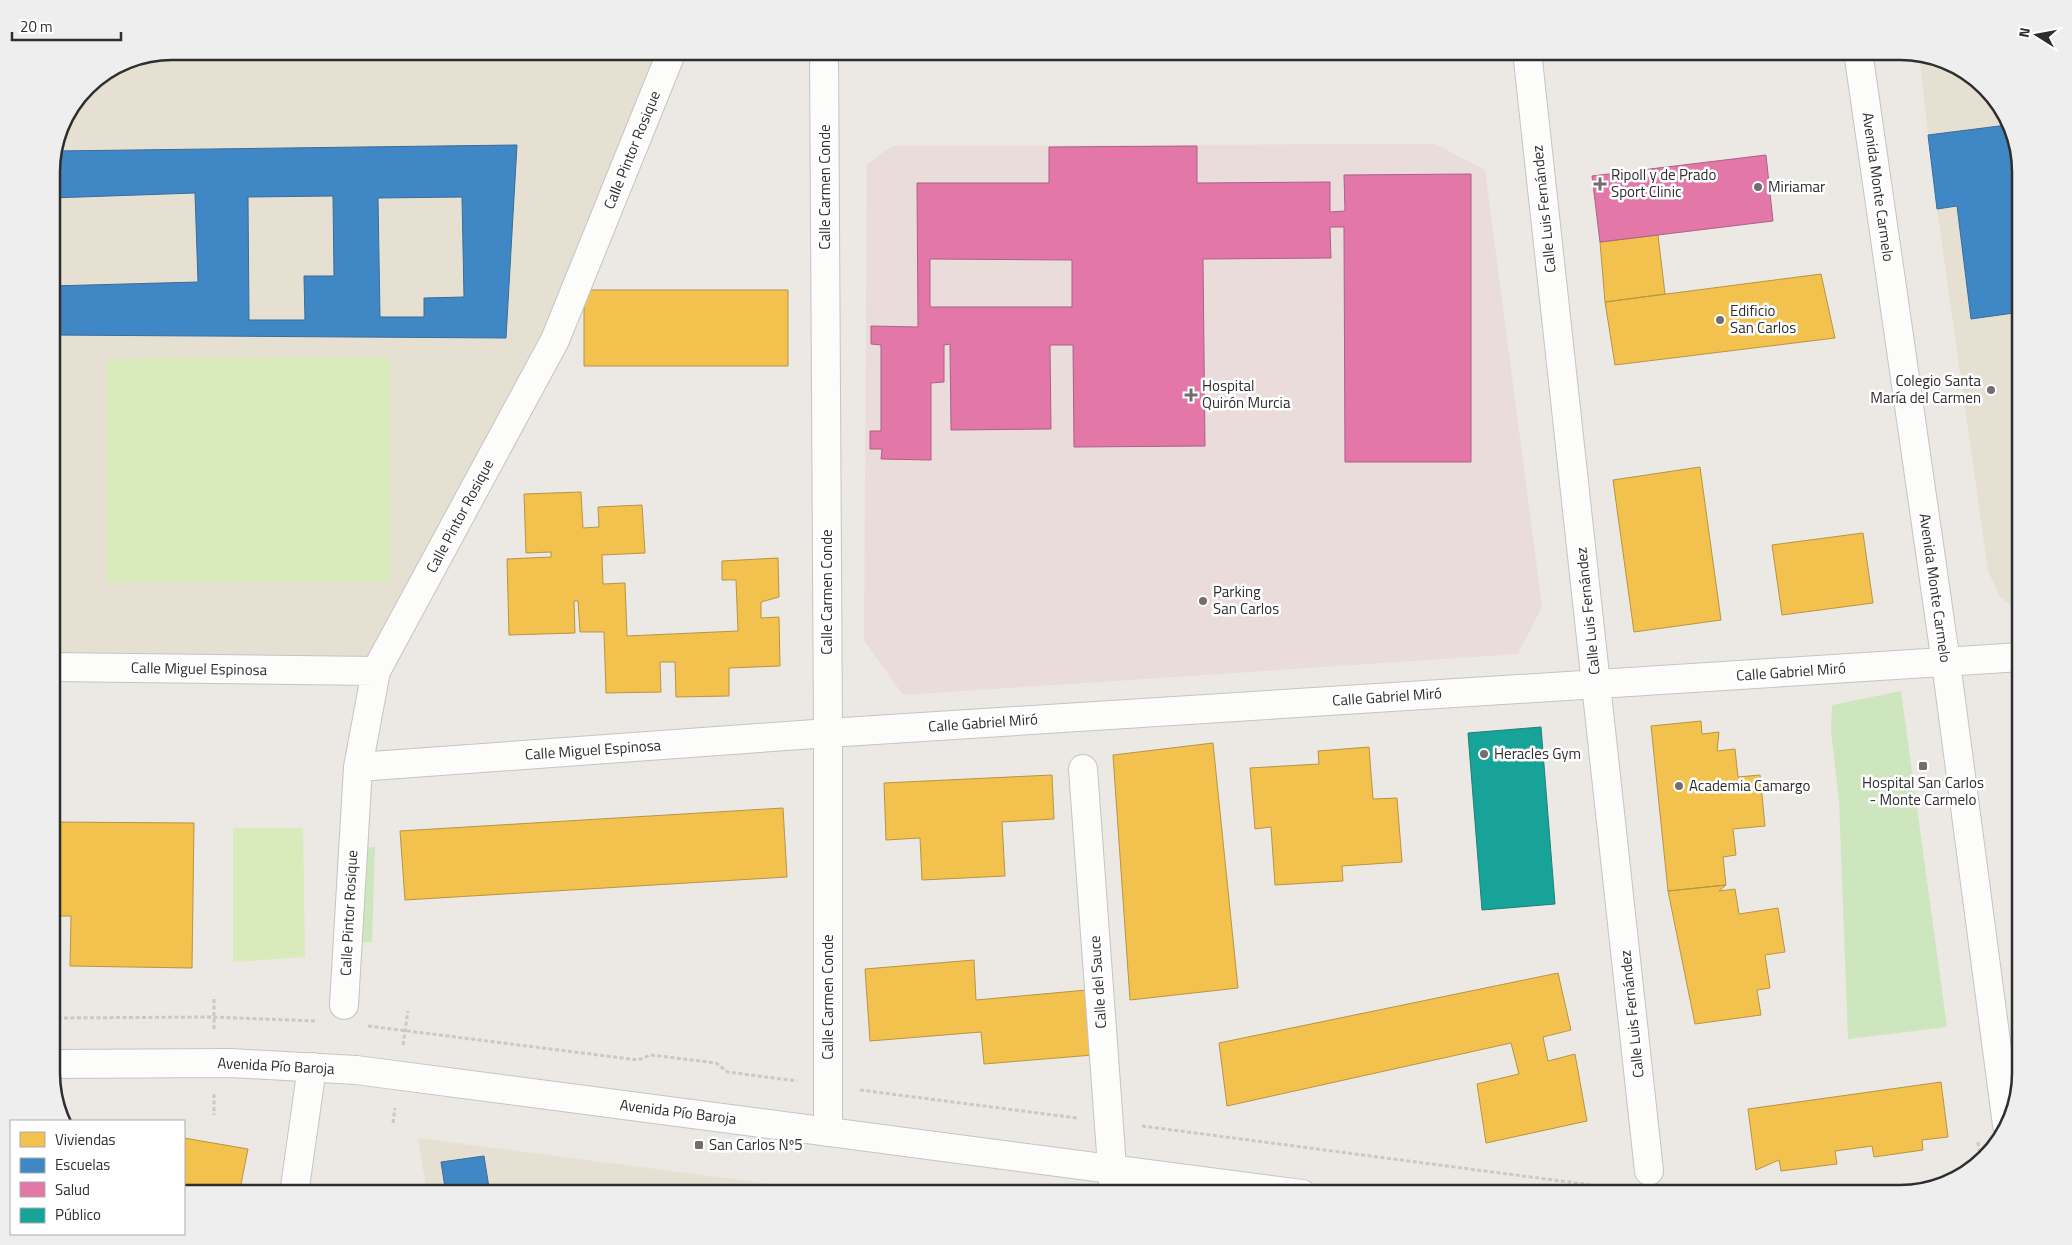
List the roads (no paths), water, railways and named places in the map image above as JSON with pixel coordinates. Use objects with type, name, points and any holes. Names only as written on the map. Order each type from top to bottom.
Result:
[{"type":"street","name":"Calle Pintor Rosique","points":[[344,1005],[358,767],[376,671],[555,340],[668,60]]},
{"type":"street","name":"Calle Carmen Conde","points":[[824,60],[828,1132]]},
{"type":"street","name":"Calle Luis Fernández","points":[[1528,60],[1650,1171]]},
{"type":"street","name":"Avenida Monte Carmelo","points":[[1859,60],[1946,663],[2004,1112]]},
{"type":"street","name":"Calle Gabriel Miró","points":[[828,733],[2012,658]]},
{"type":"street","name":"Calle Miguel Espinosa","points":[[60,667],[376,671]]},
{"type":"street","name":"Calle Miguel Espinosa","points":[[358,767],[828,733]]},
{"type":"street","name":"Calle del Sauce","points":[[1083,770],[1113,1181]]},
{"type":"street","name":"Avenida Pío Baroja","points":[[60,1064],[214,1063],[312,1067],[378,1073],[828,1132],[1113,1181],[1171,1185]]},
{"type":"street","points":[[295,1185],[312,1067]]},
{"type":"place","name":"Ripoll y de Prado Sport Clinic","points":[[1600,184]]},
{"type":"place","name":"Miriamar","points":[[1758,187]]},
{"type":"place","name":"Edificio San Carlos","points":[[1720,320]]},
{"type":"place","name":"Colegio Santa María del Carmen","points":[[1991,390]]},
{"type":"place","name":"Hospital Quirón Murcia","points":[[1191,395]]},
{"type":"place","name":"Parking San Carlos","points":[[1203,601]]},
{"type":"place","name":"Heracles Gym","points":[[1484,754]]},
{"type":"place","name":"Hospital San Carlos - Monte Carmelo","points":[[1923,766]]},
{"type":"place","name":"Academia Camargo","points":[[1679,786]]},
{"type":"place","name":"San Carlos Nº5","points":[[699,1145]]}]
